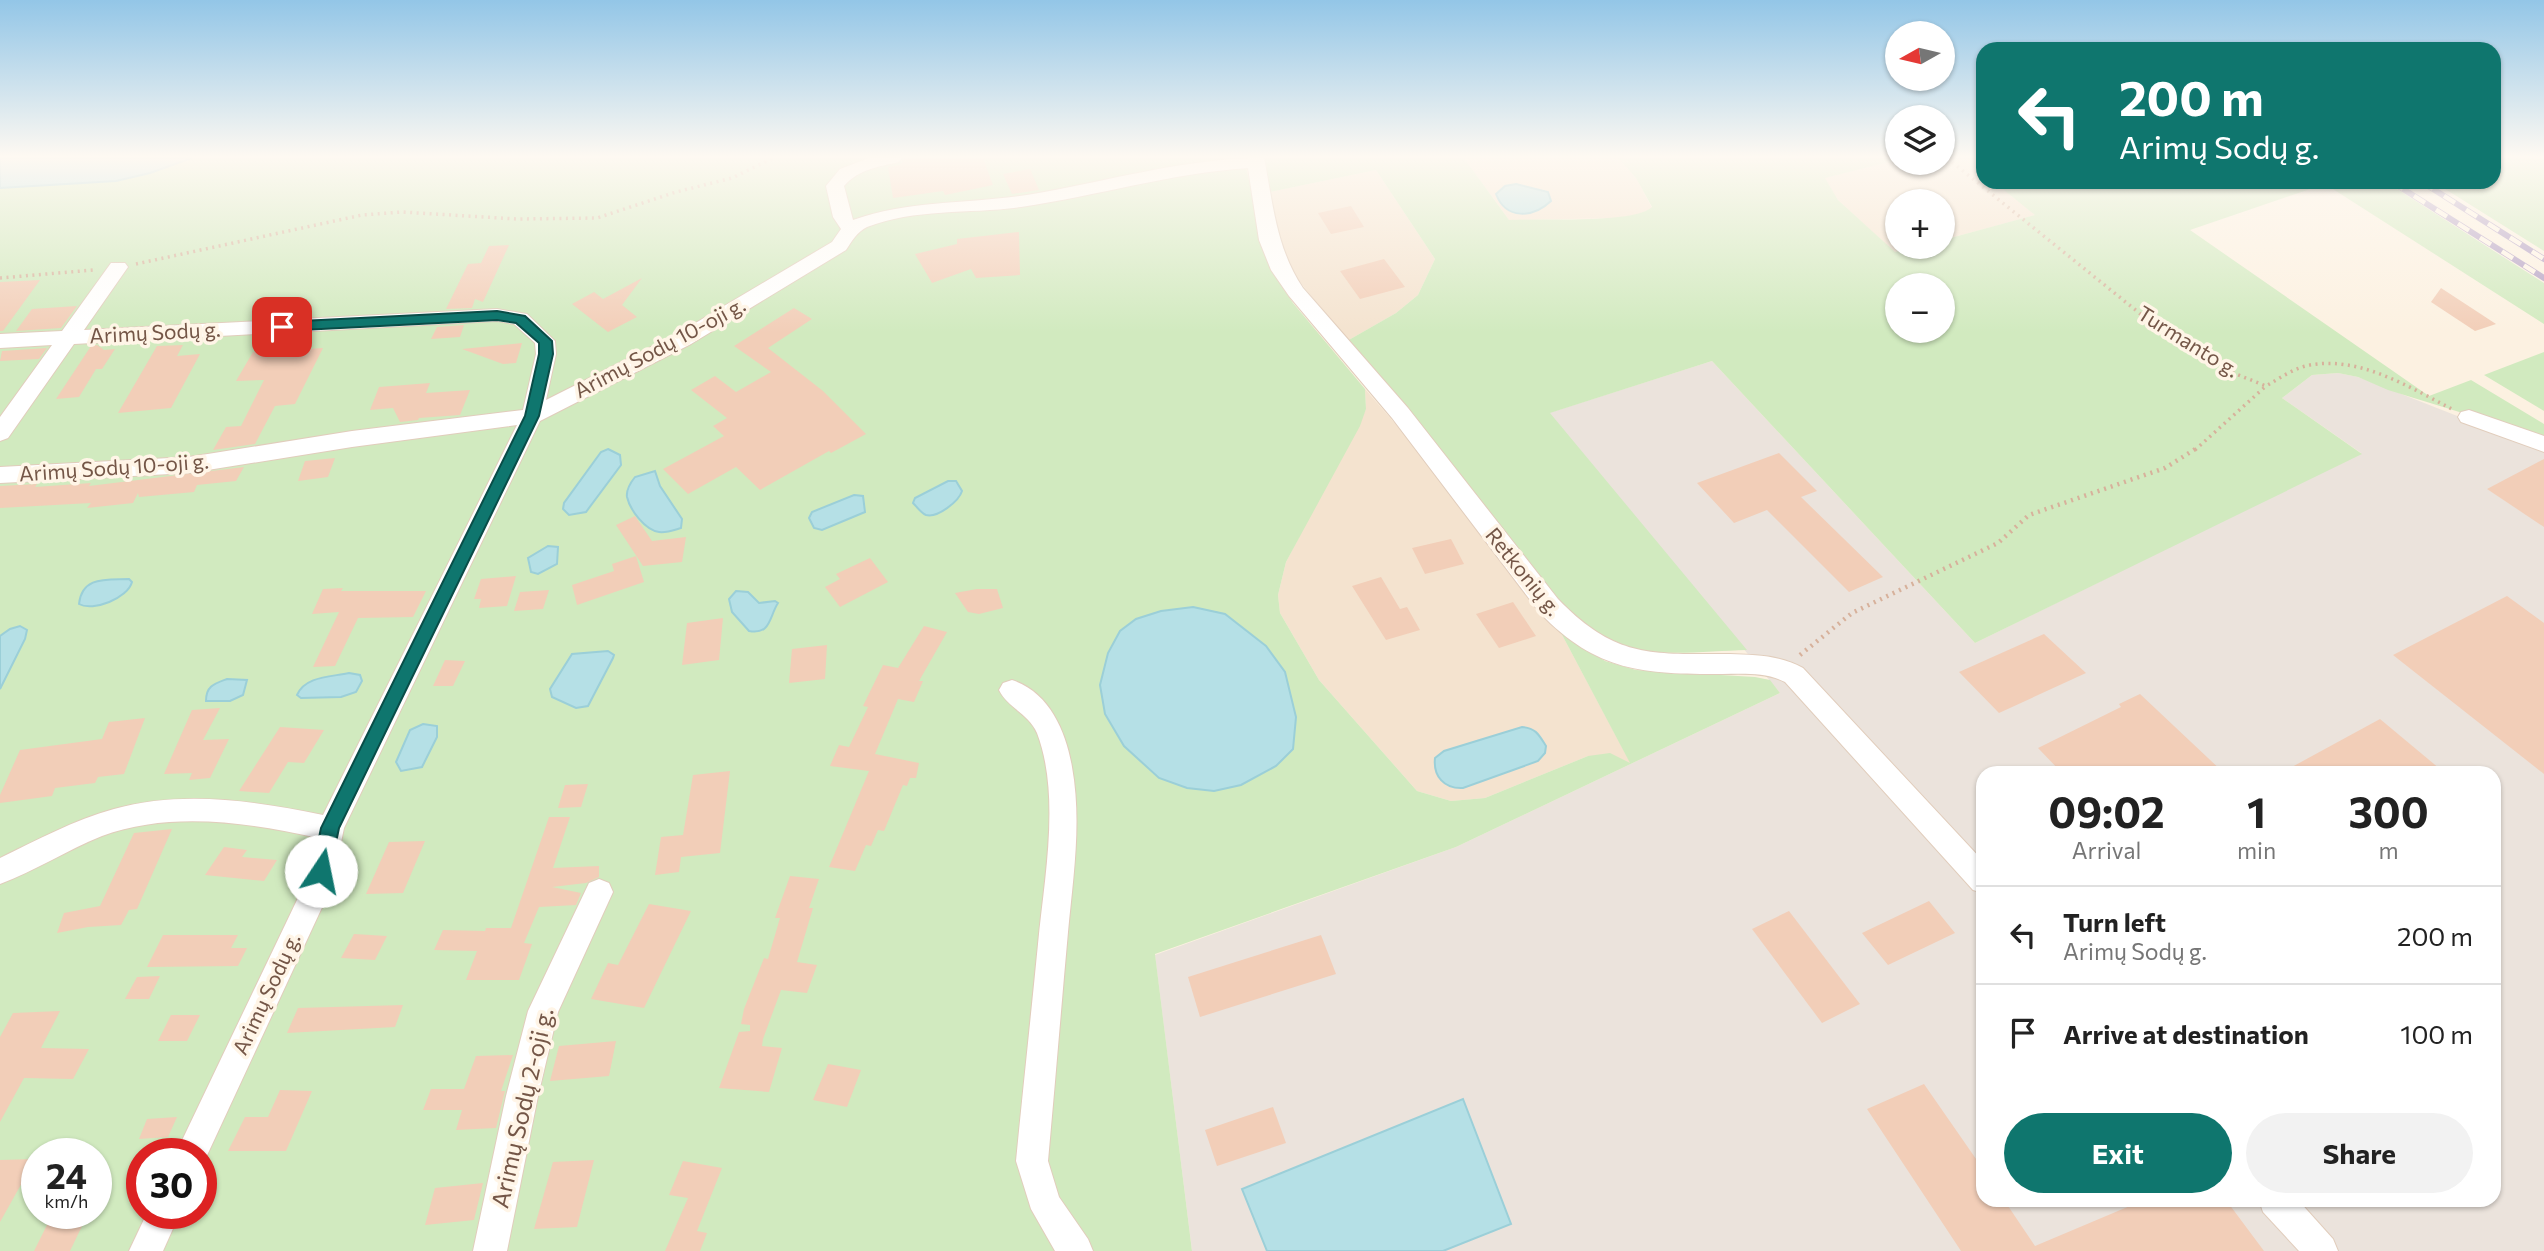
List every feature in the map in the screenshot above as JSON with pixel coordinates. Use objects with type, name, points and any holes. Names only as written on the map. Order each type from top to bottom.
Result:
[{"type":"street","points":[[842,216],[850,228],[892,216]]},
{"type":"street","name":"Retkonių g.","points":[[1265,216],[1269,240],[1281,270],[1296,292],[1400,414],[1549,606],[1569,627],[1589,642],[1613,654],[1638,660],[1765,665],[1783,669]]},
{"type":"street","name":"Arimų Sodų 10-oji g.","points":[[0,475],[189,465],[352,439],[532,416],[684,339],[839,246],[850,228]]},
{"type":"street","points":[[0,433],[118,267]]},
{"type":"street","name":"Arimų Sodų g.","points":[[0,341],[497,315],[520,319],[545,341],[546,354],[532,416],[330,828],[321,871],[311,901],[199,1138]]},
{"type":"street","points":[[2469,417],[2544,444]]},
{"type":"street","points":[[1783,669],[1805,687],[1976,873]]},
{"type":"street","points":[[1012,690],[1042,715],[1059,768],[1063,831],[1032,1161],[1036,1186],[1057,1229],[1076,1251]]},
{"type":"street","points":[[0,872],[86,831],[129,817],[193,810],[273,816],[330,828]]},
{"type":"street","name":"Arimų Sodų 2-oji g.","points":[[489,1251],[543,1011],[599,892]]},
{"type":"street","points":[[2281,1207],[2321,1251]]},
{"type":"street","points":[[146,1251],[156,1229]]},
{"type":"path","points":[[0,278],[118,267],[356,216]]},
{"type":"path","points":[[474,216],[517,219],[602,216]]},
{"type":"path","name":"Turmanto g.","points":[[2019,216],[2143,316],[2221,368],[2266,386]]},
{"type":"path","points":[[1783,669],[1852,613],[1998,542],[2029,515],[2165,468],[2191,454],[2266,386],[2307,365],[2338,363],[2369,370],[2469,417]]},
{"type":"shaded area","points":[[1274,216],[1407,216],[1435,259],[1418,295],[1396,313],[1347,341],[1296,277],[1279,245]]},
{"type":"shaded area","points":[[1506,216],[1633,216],[1626,218],[1509,220]]},
{"type":"shaded area","points":[[1856,216],[1885,216],[1885,244]]},
{"type":"shaded area","points":[[1955,216],[2031,216],[1955,237]]},
{"type":"shaded area","points":[[1712,361],[1975,643],[2361,453],[2282,398],[2312,375],[2338,373],[2358,377],[2544,450],[2544,1251],[1192,1251],[1155,955],[1456,847],[1780,693],[1549,413]]},
{"type":"shaded area","points":[[1365,389],[1419,451],[1560,631],[1631,764],[1588,756],[1485,798],[1451,801],[1417,791],[1319,680],[1280,613],[1278,595],[1286,562],[1366,409]]},
{"type":"green space","points":[[0,216],[1256,216],[1259,239],[1277,279],[1293,303],[1365,389],[1366,409],[1360,426],[1286,562],[1278,595],[1280,613],[1319,680],[1417,791],[1451,801],[1485,798],[1588,756],[1610,753],[1630,763],[1560,631],[1605,661],[1636,670],[1755,677],[1770,680],[1780,693],[1456,847],[1155,954],[1192,1251],[0,1251]],"holes":[[[1161,611],[1187,788],[1159,778],[1124,746],[1120,631],[1136,619]]]},
{"type":"green space","points":[[1407,216],[1506,216],[1509,220],[1623,216],[1856,216],[1885,243],[1885,259],[1955,259],[1955,237],[2030,216],[2230,216],[2190,230],[2429,396],[2471,380],[2544,424],[2544,438],[2388,390],[2358,377],[2338,373],[2312,375],[2282,398],[2362,454],[1975,643],[1712,361],[1550,413],[1747,650],[1671,653],[1632,650],[1599,639],[1570,613],[1389,388],[1347,341],[1396,313],[1418,295],[1435,259]]},
{"type":"green space","points":[[2376,216],[2440,216],[2544,283],[2544,324]]},
{"type":"green space","points":[[2489,216],[2544,216],[2544,251]]},
{"type":"green space","points":[[2544,352],[2544,411],[2484,375]]},
{"type":"water","points":[[608,449],[620,455],[621,465],[586,512],[569,515],[563,509],[564,503],[601,452]]},
{"type":"water","points":[[655,471],[660,486],[682,519],[681,528],[659,532],[649,528],[639,519],[629,502],[627,492],[635,477]]},
{"type":"water","points":[[948,481],[956,481],[962,491],[947,508],[936,514],[926,515],[913,503],[915,498]]},
{"type":"water","points":[[854,495],[863,496],[865,512],[822,530],[814,528],[809,518],[812,512]]},
{"type":"water","points":[[548,546],[558,547],[557,564],[538,574],[531,572],[528,558]]},
{"type":"water","points":[[129,579],[132,582],[129,588],[109,602],[93,606],[79,604],[85,588],[96,581]]},
{"type":"water","points":[[736,591],[748,592],[759,603],[778,603],[765,628],[756,632],[749,631],[732,612],[729,599]]},
{"type":"water","points":[[1193,607],[1225,614],[1266,646],[1285,672],[1296,717],[1293,749],[1276,766],[1241,785],[1214,791],[1187,788],[1159,778],[1124,746],[1105,714],[1100,685],[1108,653],[1120,631],[1136,619],[1161,611]]},
{"type":"water","points":[[20,626],[27,630],[25,639],[0,689],[0,636]]},
{"type":"water","points":[[608,651],[614,655],[613,658],[588,706],[576,708],[552,697],[550,689],[572,654]]},
{"type":"water","points":[[349,673],[360,675],[362,681],[356,692],[341,697],[301,698],[297,695],[312,681]]},
{"type":"water","points":[[227,679],[247,680],[243,695],[230,701],[206,701],[209,689]]},
{"type":"water","points":[[423,724],[437,726],[437,737],[422,767],[401,771],[396,762],[410,730]]},
{"type":"water","points":[[1522,727],[1534,731],[1546,746],[1545,753],[1538,761],[1463,788],[1445,784],[1438,776],[1435,758],[1444,751]]},
{"type":"water","points":[[1463,1099],[1511,1224],[1443,1251],[1267,1251],[1242,1189]]},
{"type":"building","points":[[1320,216],[1357,216],[1364,227],[1331,234]]},
{"type":"building","points":[[1019,232],[1020,275],[976,278],[971,269],[932,283],[915,254],[957,244],[957,239]]},
{"type":"building","points":[[509,245],[483,302],[475,299],[472,308],[446,309],[468,264],[481,263],[489,246]]},
{"type":"building","points":[[1384,259],[1405,287],[1360,299],[1340,271]]},
{"type":"building","points":[[642,278],[622,305],[637,317],[608,332],[572,304],[594,292],[603,299]]},
{"type":"building","points":[[40,280],[3,331],[0,331],[0,282]]},
{"type":"building","points":[[2441,288],[2496,324],[2475,331],[2431,302]]},
{"type":"building","points":[[77,306],[61,328],[16,331],[32,309]]},
{"type":"building","points":[[794,308],[812,319],[768,348],[823,391],[866,434],[831,453],[829,451],[760,490],[736,467],[688,494],[663,469],[724,436],[713,426],[727,418],[691,390],[715,376],[736,392],[771,372],[734,346]]},
{"type":"building","points":[[464,325],[460,337],[431,339],[437,327]]},
{"type":"building","points":[[522,343],[516,363],[503,364],[462,349]]},
{"type":"building","points":[[97,345],[104,350],[115,349],[102,369],[96,369],[79,397],[56,399],[91,346]]},
{"type":"building","points":[[183,345],[177,356],[200,354],[171,408],[118,413],[157,346]]},
{"type":"building","points":[[47,348],[39,359],[0,361],[2,351]]},
{"type":"building","points":[[323,348],[295,404],[275,406],[255,444],[213,450],[226,427],[241,426],[264,380],[236,381],[253,352]]},
{"type":"building","points":[[430,383],[426,393],[470,390],[460,415],[400,422],[393,408],[370,410],[379,387]]},
{"type":"building","points":[[1779,453],[1817,491],[1801,497],[1883,577],[1849,592],[1767,510],[1734,523],[1697,483]]},
{"type":"building","points":[[335,458],[328,477],[298,481],[305,461]]},
{"type":"building","points":[[2544,459],[2544,527],[2487,489]]},
{"type":"building","points":[[244,467],[236,481],[197,485],[194,492],[139,497],[138,493],[133,503],[87,508],[91,503],[0,508],[0,486],[37,484],[35,487],[91,483],[89,486]]},
{"type":"building","points":[[635,516],[652,541],[686,537],[682,562],[643,566],[616,525]]},
{"type":"building","points":[[1451,539],[1464,564],[1425,574],[1412,548]]},
{"type":"building","points":[[636,556],[644,582],[577,605],[572,585],[614,571],[612,564]]},
{"type":"building","points":[[870,558],[888,582],[840,607],[825,587],[840,579],[836,574]]},
{"type":"building","points":[[516,576],[507,606],[479,608],[481,599],[474,599],[481,579]]},
{"type":"building","points":[[1381,577],[1400,609],[1407,607],[1420,630],[1386,640],[1352,586]]},
{"type":"building","points":[[343,588],[341,591],[426,591],[413,617],[358,618],[335,666],[313,667],[339,612],[312,614],[323,589]]},
{"type":"building","points":[[997,589],[1003,608],[979,614],[968,612],[955,593]]},
{"type":"building","points":[[549,590],[543,609],[514,611],[520,592]]},
{"type":"building","points":[[2507,596],[2544,623],[2544,774],[2393,655]]},
{"type":"building","points":[[1513,602],[1536,636],[1499,648],[1476,614]]},
{"type":"building","points":[[723,618],[719,660],[682,665],[687,623]]},
{"type":"building","points":[[924,626],[947,632],[919,681],[923,681],[914,702],[898,699],[875,754],[919,763],[916,778],[910,778],[907,786],[903,785],[884,831],[878,830],[871,846],[866,845],[855,871],[829,867],[869,771],[830,766],[839,745],[849,747],[868,707],[863,706],[883,665],[898,668]]},
{"type":"building","points":[[2044,634],[2086,673],[1999,713],[1959,672]]},
{"type":"building","points":[[827,645],[825,679],[789,683],[792,649]]},
{"type":"building","points":[[445,660],[465,661],[453,686],[433,686]]},
{"type":"building","points":[[2140,694],[2216,766],[2055,766],[2038,748],[2121,707],[2119,704]]},
{"type":"building","points":[[220,708],[203,740],[229,739],[210,778],[189,780],[192,773],[164,774],[192,710]]},
{"type":"building","points":[[145,718],[124,774],[98,777],[95,783],[55,788],[52,796],[0,803],[0,795],[20,750],[102,739],[109,722]]},
{"type":"building","points":[[2380,719],[2436,766],[2294,766]]},
{"type":"building","points":[[280,727],[324,730],[304,763],[288,762],[269,793],[239,791]]},
{"type":"building","points":[[730,771],[720,853],[681,857],[679,872],[655,875],[661,837],[683,835],[693,775]]},
{"type":"building","points":[[588,784],[581,807],[558,808],[565,785]]},
{"type":"building","points":[[549,817],[570,817],[553,868],[599,866],[599,877],[586,883],[552,887],[581,893],[576,905],[539,907],[524,943],[532,944],[519,980],[466,980],[477,951],[434,950],[443,930],[485,931],[486,928],[511,928]]},
{"type":"building","points":[[172,829],[137,909],[129,910],[121,925],[88,927],[57,933],[64,913],[100,906],[134,833]]},
{"type":"building","points":[[425,841],[403,893],[366,894],[389,842]]},
{"type":"building","points":[[224,847],[247,850],[242,857],[277,860],[264,881],[205,875]]},
{"type":"building","points":[[790,876],[819,879],[809,908],[813,908],[797,962],[817,965],[807,993],[781,990],[762,1046],[782,1048],[769,1092],[719,1088],[739,1032],[750,1031],[750,1025],[741,1024],[744,1009],[764,958],[768,959],[780,918],[775,918]]},
{"type":"building","points":[[1929,901],[1955,933],[1888,965],[1862,933]]},
{"type":"building","points":[[649,904],[691,911],[644,1008],[591,999],[608,963],[618,965]]},
{"type":"building","points":[[1789,911],[1860,1004],[1822,1023],[1752,929]]},
{"type":"building","points":[[354,934],[387,936],[375,960],[341,958]]},
{"type":"building","points":[[163,935],[238,935],[231,948],[247,948],[238,966],[147,967]]},
{"type":"building","points":[[1321,935],[1336,974],[1200,1017],[1188,977]]},
{"type":"building","points":[[160,976],[149,999],[125,999],[137,977]]},
{"type":"building","points":[[403,1005],[395,1027],[287,1033],[298,1008]]},
{"type":"building","points":[[60,1011],[41,1048],[89,1049],[73,1079],[24,1078],[0,1122],[0,1037],[13,1013]]},
{"type":"building","points":[[171,1015],[200,1015],[187,1041],[158,1041]]},
{"type":"building","points":[[616,1041],[609,1076],[550,1081],[559,1046]]},
{"type":"building","points":[[513,1055],[501,1091],[505,1091],[496,1128],[456,1130],[462,1110],[423,1110],[431,1089],[464,1089],[476,1056]]},
{"type":"building","points":[[828,1064],[861,1070],[847,1107],[813,1100]]},
{"type":"building","points":[[1924,1084],[1976,1159],[1976,1207],[2009,1207],[2035,1246],[2127,1207],[2231,1207],[2264,1251],[1961,1251],[1867,1109]]},
{"type":"building","points":[[280,1090],[312,1091],[286,1151],[228,1151],[245,1117],[268,1117]]},
{"type":"building","points":[[1273,1107],[1286,1143],[1217,1166],[1205,1130]]},
{"type":"building","points":[[177,1117],[168,1137],[139,1138],[147,1119]]},
{"type":"building","points":[[21,1159],[21,1185],[0,1222],[0,1160]]},
{"type":"building","points":[[594,1160],[577,1227],[534,1229],[553,1162]]},
{"type":"building","points":[[683,1161],[722,1168],[697,1231],[707,1233],[700,1251],[665,1251],[688,1198],[669,1195]]},
{"type":"building","points":[[483,1183],[474,1220],[425,1225],[435,1188]]},
{"type":"building","points":[[45,1229],[81,1229],[70,1251],[34,1251]]},
{"type":"railway","points":[[2446,216],[2544,278]]},
{"type":"railway","points":[[2476,216],[2544,259]]},
{"type":"route","points":[[282,327],[497,315],[520,319],[534,329],[545,341],[546,354],[532,416],[330,828],[321,871]]}]
